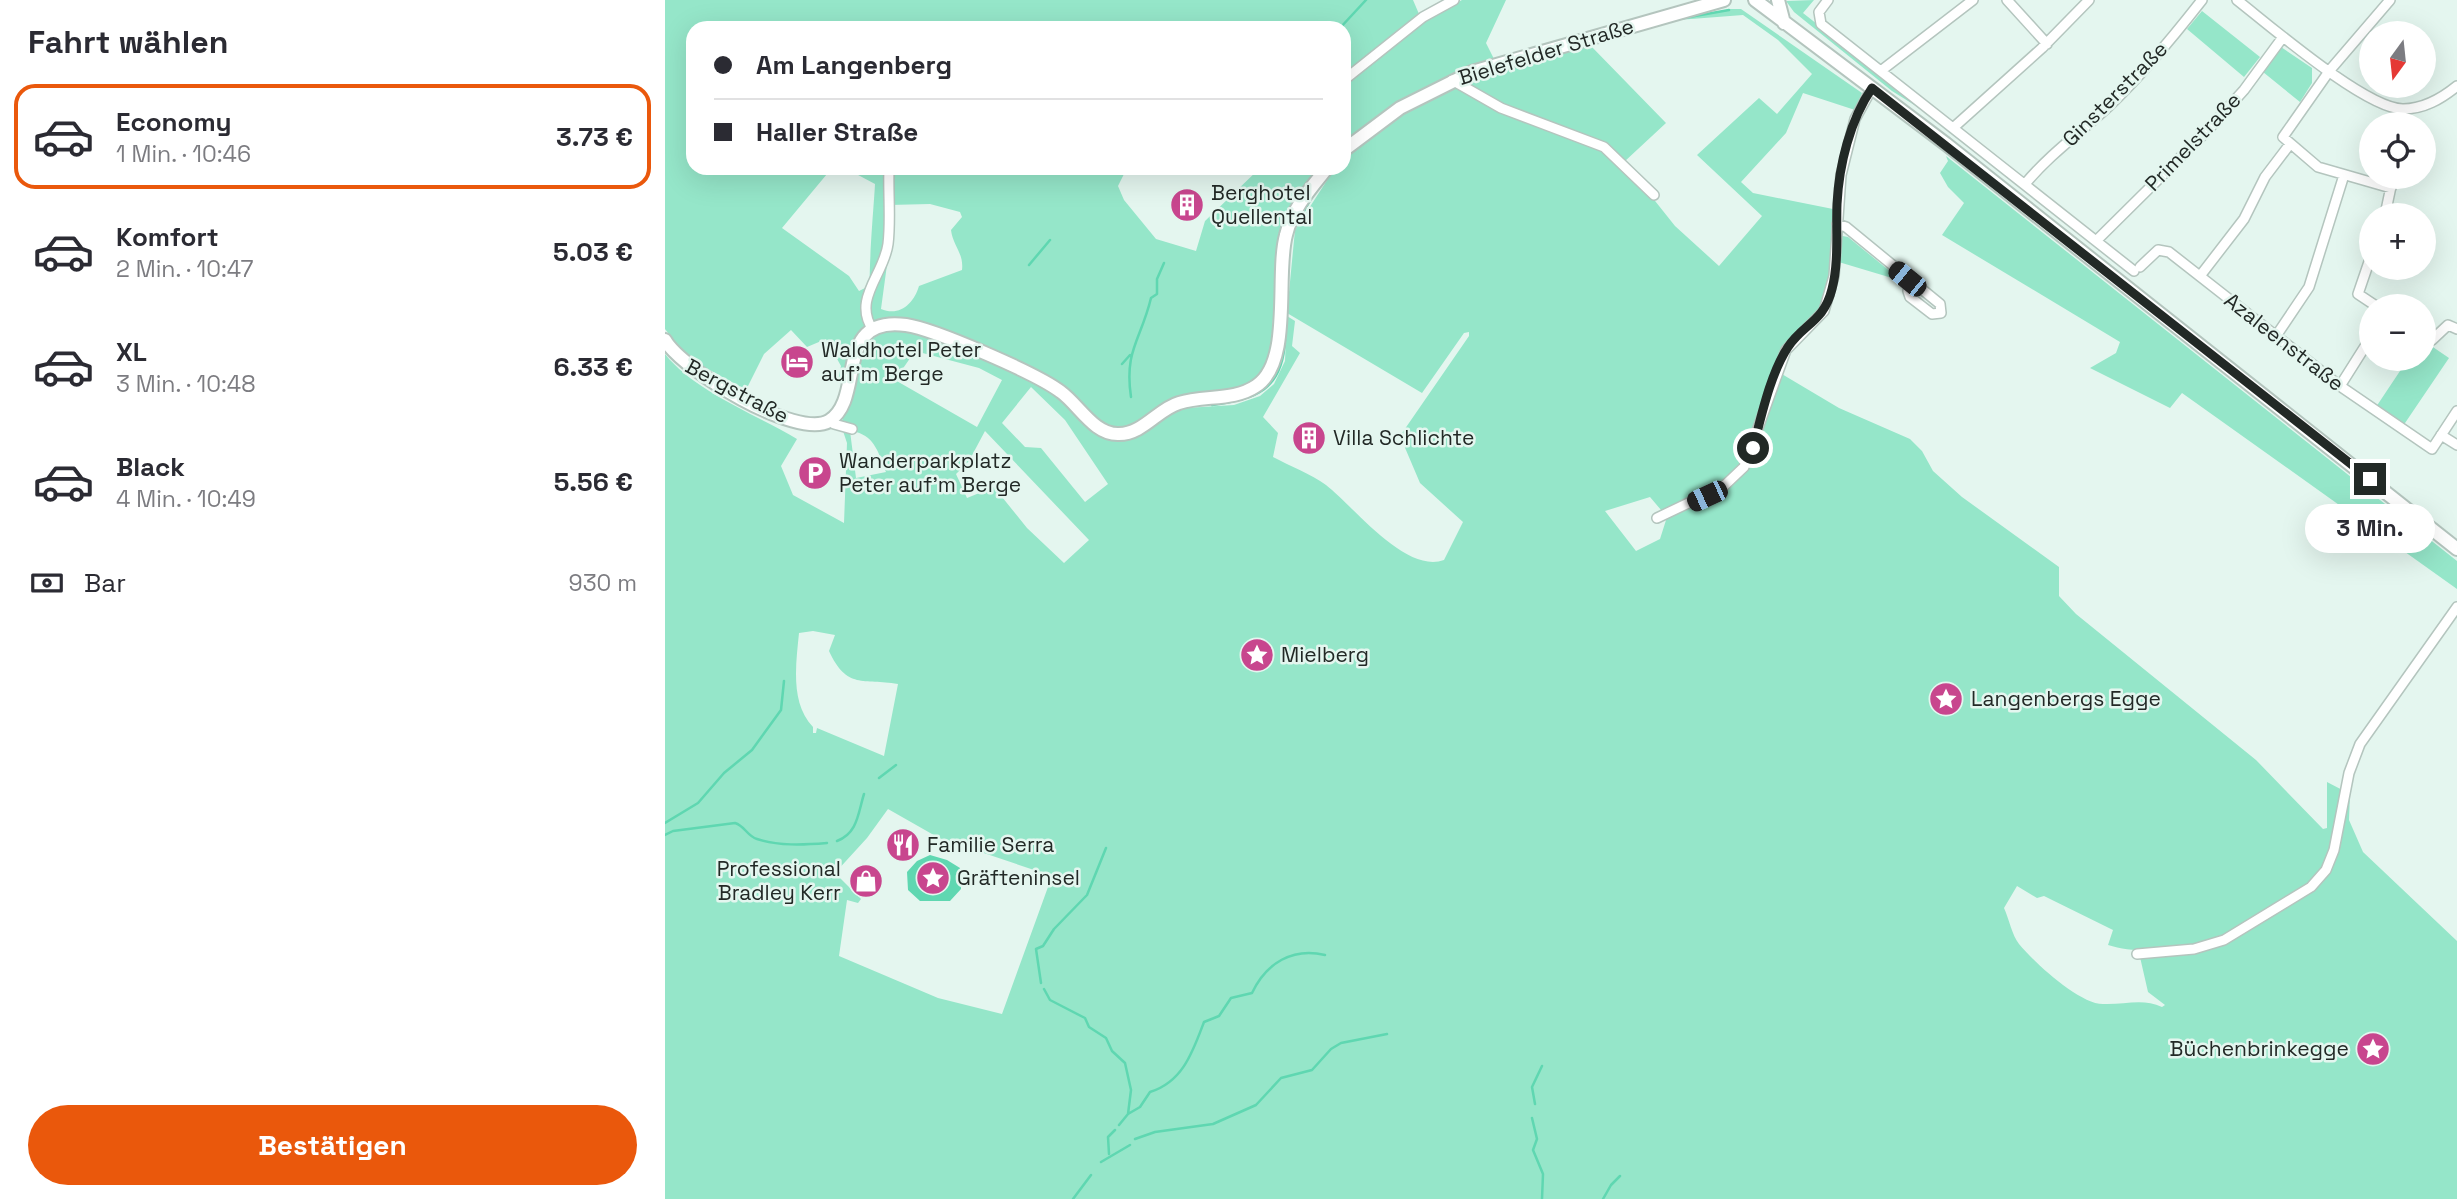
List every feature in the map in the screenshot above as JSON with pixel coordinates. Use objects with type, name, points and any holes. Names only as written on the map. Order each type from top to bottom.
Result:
[{"type":"main road","name":"Bielefelder Straße","points":[[1351,145],[1399,108],[1452,80],[1523,55],[1702,3],[1724,0]]},
{"type":"main road","points":[[1755,0],[1872,88],[2457,548]]},
{"type":"main road","points":[[1778,0],[1785,25]]},
{"type":"main road","points":[[832,419],[845,395],[857,347],[873,330],[888,325],[905,325],[963,346],[1059,391],[1100,429],[1118,435],[1139,428],[1177,403],[1242,393],[1264,380],[1276,359],[1286,234],[1303,198],[1321,175]]},
{"type":"main road","name":"Bergstraße","points":[[665,341],[680,360],[697,373],[784,418],[810,425],[832,419]]},
{"type":"street","points":[[1351,75],[1423,18],[1454,0]]},
{"type":"street","points":[[1828,0],[1819,12],[1821,24],[2096,242]]},
{"type":"street","points":[[1882,70],[1973,0]]},
{"type":"street","points":[[2007,0],[2047,44]]},
{"type":"street","points":[[1953,128],[2047,44],[2089,0]]},
{"type":"street","name":"Ginsterstraße","points":[[2025,184],[2042,164],[2108,106],[2154,59],[2202,0]]},
{"type":"street","points":[[2237,0],[2283,37],[2380,104],[2401,109],[2421,107],[2457,86]]},
{"type":"street","points":[[2359,180],[2318,167],[2283,137],[2330,70],[2391,0]]},
{"type":"street","name":"Primelstraße","points":[[2096,242],[2207,131],[2244,90],[2283,37]]},
{"type":"street","points":[[1452,80],[1501,108],[1604,147],[1654,195]]},
{"type":"street","points":[[1657,518],[1707,496],[1724,486],[1744,467],[1786,350],[1820,317],[1829,301],[1834,276],[1839,189],[1849,138],[1855,119],[1872,88]]},
{"type":"street","points":[[2200,276],[2244,219],[2265,177],[2290,144]]},
{"type":"street","points":[[873,330],[866,313],[866,300],[888,247],[889,175]]},
{"type":"street","points":[[2276,336],[2309,287],[2344,176]]},
{"type":"street","points":[[1837,224],[1846,227],[1913,283]]},
{"type":"street","name":"Azaleenstraße","points":[[2096,242],[2137,269],[2154,253],[2163,250],[2340,386],[2432,449],[2441,435]]},
{"type":"street","points":[[2436,338],[2453,327]]},
{"type":"street","points":[[2340,386],[2359,356]]},
{"type":"street","points":[[2457,411],[2441,435],[2457,445]]},
{"type":"street","points":[[832,419],[834,424],[852,429]]},
{"type":"street","points":[[2137,954],[2194,948],[2224,940],[2311,887],[2326,870],[2334,850],[2349,773],[2360,744],[2457,607]]},
{"type":"shaded area","points":[[665,0],[1413,0],[1422,21],[1462,0],[1506,0],[1486,43],[1494,59],[1434,85],[1351,140],[1351,21],[686,21],[686,175],[826,175],[782,228],[849,276],[859,291],[865,288],[864,326],[847,363],[842,385],[838,380],[841,366],[826,339],[807,347],[791,330],[764,354],[746,390],[688,358],[665,329]]},
{"type":"shaded area","points":[[1814,0],[1803,13],[1940,121],[1892,91],[1794,12],[1786,1]]},
{"type":"shaded area","points":[[1741,9],[1862,93],[1855,110],[1803,93],[1786,133],[1741,182],[1753,193],[1833,209],[1832,234],[1848,237],[1902,281],[1832,260],[1824,302],[1813,319],[1788,342],[1775,370],[1839,408],[1910,439],[1922,451],[1933,471],[1962,497],[2059,567],[2059,596],[2076,614],[2256,760],[2323,829],[2327,828],[2327,782],[2350,794],[2349,820],[2363,852],[2457,941],[2457,1199],[665,1199],[665,354],[692,380],[709,391],[797,439],[781,466],[793,495],[844,523],[847,443],[843,431],[850,431],[856,478],[886,472],[872,442],[856,432],[857,426],[842,421],[864,346],[882,331],[914,331],[1035,381],[1058,394],[1101,434],[1160,419],[1186,408],[1234,405],[1260,396],[1274,384],[1285,361],[1287,316],[1295,321],[1292,346],[1300,353],[1263,417],[1278,433],[1273,457],[1326,485],[1398,548],[1429,562],[1444,560],[1463,522],[1420,483],[1400,436],[1469,336],[1469,332],[1464,333],[1422,393],[1287,313],[1295,230],[1330,175],[1351,175],[1351,155],[1412,108],[1456,86],[1590,45],[1666,123],[1624,162],[1675,226],[1719,266],[1762,216],[1697,155],[1759,98],[1777,114],[1812,74],[1778,40],[1743,15],[1678,20]],"holes":[[[915,351],[979,368],[1002,380],[977,427],[895,380]],[[1031,387],[1065,420],[1108,484],[1085,502],[1041,448],[1025,447],[1002,423]],[[985,431],[1089,540],[1064,563],[1027,528],[994,487],[967,498],[956,474],[969,461]],[[1650,497],[1667,517],[1660,539],[1636,551],[1605,511]],[[813,631],[835,635],[829,651],[842,672],[850,677],[898,684],[884,756],[817,728],[816,733],[813,733],[813,727],[801,707],[796,683],[799,633]],[[888,809],[939,838],[1052,876],[1002,1014],[938,998],[839,956],[847,900],[858,903],[861,899],[835,873],[867,838]],[[2017,886],[2037,898],[2044,896],[2113,930],[2108,945],[2136,950],[2165,950],[2223,938],[2309,886],[2210,948],[2140,957],[2148,992],[2165,1005],[2162,1007],[2141,1002],[2103,1004],[2070,990],[2019,944],[2004,908]]]},
{"type":"shaded area","points":[[2202,11],[2260,57],[2244,77],[2187,29]]},
{"type":"shaded area","points":[[2281,47],[2312,68],[2312,83],[2300,102],[2263,72]]},
{"type":"shaded area","points":[[1946,156],[2457,561],[2457,589],[2182,393],[2170,408],[2090,368],[2116,353],[2120,342],[1942,235],[1964,203],[1948,187],[1940,173],[1948,161]]},
{"type":"shaded area","points":[[858,175],[1124,175],[1118,186],[1124,200],[1156,239],[1196,251],[1205,221],[1253,175],[1316,175],[1278,250],[1270,360],[1263,373],[1243,387],[1119,430],[1100,423],[1075,397],[892,317],[874,321],[870,297],[875,184]],"holes":[[[930,204],[960,212],[962,217],[951,230],[962,270],[919,286],[914,298],[900,310],[881,309],[889,250],[889,205]]]},
{"type":"shaded area","points":[[2436,349],[2449,358],[2403,426],[2376,407],[2400,371],[2436,371]]},
{"type":"shaded area","points":[[930,855],[947,860],[960,868],[961,889],[950,901],[920,901],[908,890],[907,872],[917,861]],"holes":[[[933,865],[940,867],[946,874],[939,889],[929,890],[920,883],[922,873]]]},
{"type":"waterway","points":[[1346,21],[1366,0]]},
{"type":"waterway","points":[[1678,19],[1729,10]]},
{"type":"waterway","points":[[1294,229],[1313,195]]},
{"type":"waterway","points":[[1029,265],[1050,240]]},
{"type":"waterway","points":[[1131,397],[1129,381],[1132,356],[1151,298],[1157,294],[1157,279],[1164,263]]},
{"type":"waterway","points":[[1212,405],[1254,395],[1273,381],[1279,370],[1285,339]]},
{"type":"waterway","points":[[1122,364],[1130,355]]},
{"type":"waterway","points":[[665,823],[698,803],[724,773],[752,750],[781,710],[784,681]]},
{"type":"waterway","points":[[879,778],[896,765]]},
{"type":"waterway","points":[[837,841],[853,828],[864,794]]},
{"type":"waterway","points":[[665,835],[673,831],[735,823],[754,838],[773,843],[827,843]]},
{"type":"waterway","points":[[1041,983],[1036,949],[1043,946],[1054,929],[1087,895],[1106,848]]},
{"type":"waterway","points":[[1128,1114],[1140,1107],[1150,1092],[1171,1081],[1179,1073],[1191,1054],[1204,1022],[1219,1016],[1231,998],[1252,993],[1265,973],[1282,960],[1302,953],[1325,955]]},
{"type":"waterway","points":[[1044,989],[1050,1000],[1085,1018],[1089,1027],[1106,1038],[1112,1051],[1125,1063],[1131,1090],[1128,1114],[1119,1125]]},
{"type":"waterway","points":[[1135,1139],[1155,1132],[1213,1124],[1256,1105],[1281,1078],[1312,1070],[1331,1049],[1341,1043],[1387,1034]]},
{"type":"waterway","points":[[1535,1104],[1532,1087],[1542,1066]]},
{"type":"waterway","points":[[1532,1118],[1537,1139],[1533,1150],[1543,1174],[1542,1199]]},
{"type":"waterway","points":[[1109,1154],[1108,1137],[1115,1130]]},
{"type":"waterway","points":[[1101,1162],[1130,1145]]},
{"type":"waterway","points":[[1073,1199],[1091,1175]]},
{"type":"waterway","points":[[1603,1199],[1620,1176]]},
{"type":"place","name":"Berghotel Quellental","points":[[1187,205]]},
{"type":"place","name":"Waldhotel Peter auf'm Berge","points":[[797,362]]},
{"type":"place","name":"Villa Schlichte","points":[[1309,438]]},
{"type":"place","name":"Wanderparkplatz Peter auf'm Berge","points":[[815,473]]},
{"type":"place","name":"Mielberg","points":[[1257,655]]},
{"type":"place","name":"Langenbergs Egge","points":[[1946,699]]},
{"type":"place","name":"Familie Serra","points":[[903,845]]},
{"type":"place","name":"Gräfteninsel","points":[[933,878]]},
{"type":"place","name":"Professional Bradley Kerr","points":[[866,881]]},
{"type":"place","name":"Büchenbrinkegge","points":[[2373,1049]]},
{"type":"route","points":[[1753,448],[1764,406],[1786,350],[1820,317],[1829,301],[1834,276],[1841,175],[1855,119],[1872,88],[2370,479]]}]
